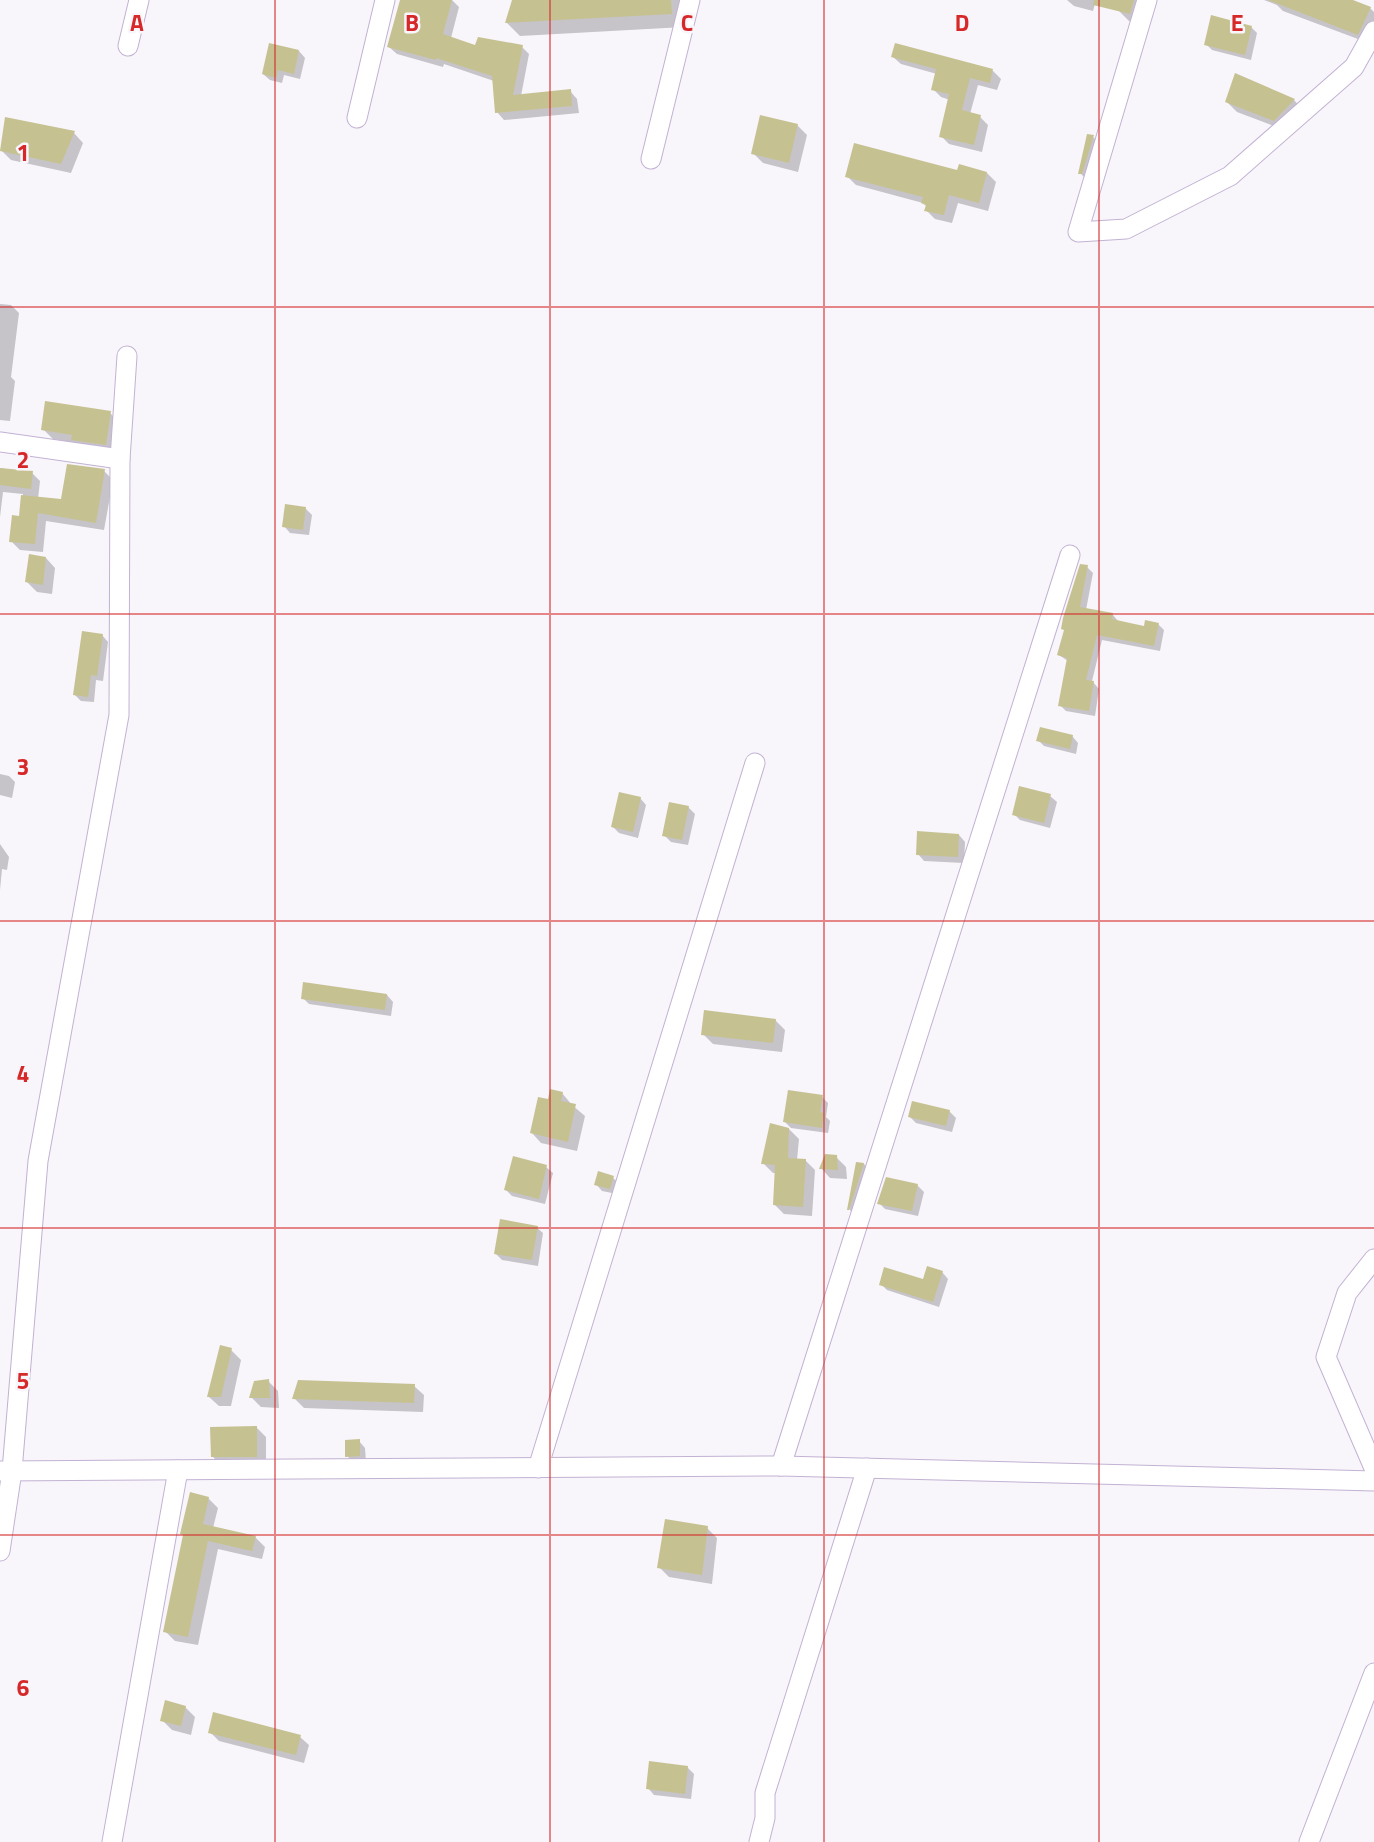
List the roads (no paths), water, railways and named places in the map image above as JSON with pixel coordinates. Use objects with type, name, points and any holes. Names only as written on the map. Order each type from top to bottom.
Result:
[{"type":"street","points":[[128,46],[139,0]]},
{"type":"street","points":[[357,118],[385,0]]},
{"type":"street","points":[[651,159],[691,0]]},
{"type":"street","points":[[1147,0],[1078,232],[1126,229],[1230,176],[1354,67],[1374,31]]},
{"type":"street","points":[[0,1551],[38,1161],[119,715],[120,459],[127,356]]},
{"type":"street","points":[[0,442],[120,459]]},
{"type":"street","points":[[781,1466],[1070,555]]},
{"type":"street","points":[[538,1468],[755,763]]},
{"type":"street","points":[[1374,1259],[1347,1293],[1326,1357],[1374,1468]]},
{"type":"street","points":[[6,1471],[781,1466],[1374,1481]]},
{"type":"street","points":[[759,1842],[765,1818],[765,1793],[867,1468]]},
{"type":"street","points":[[111,1842],[178,1470]]},
{"type":"street","points":[[1310,1842],[1374,1673]]}]
